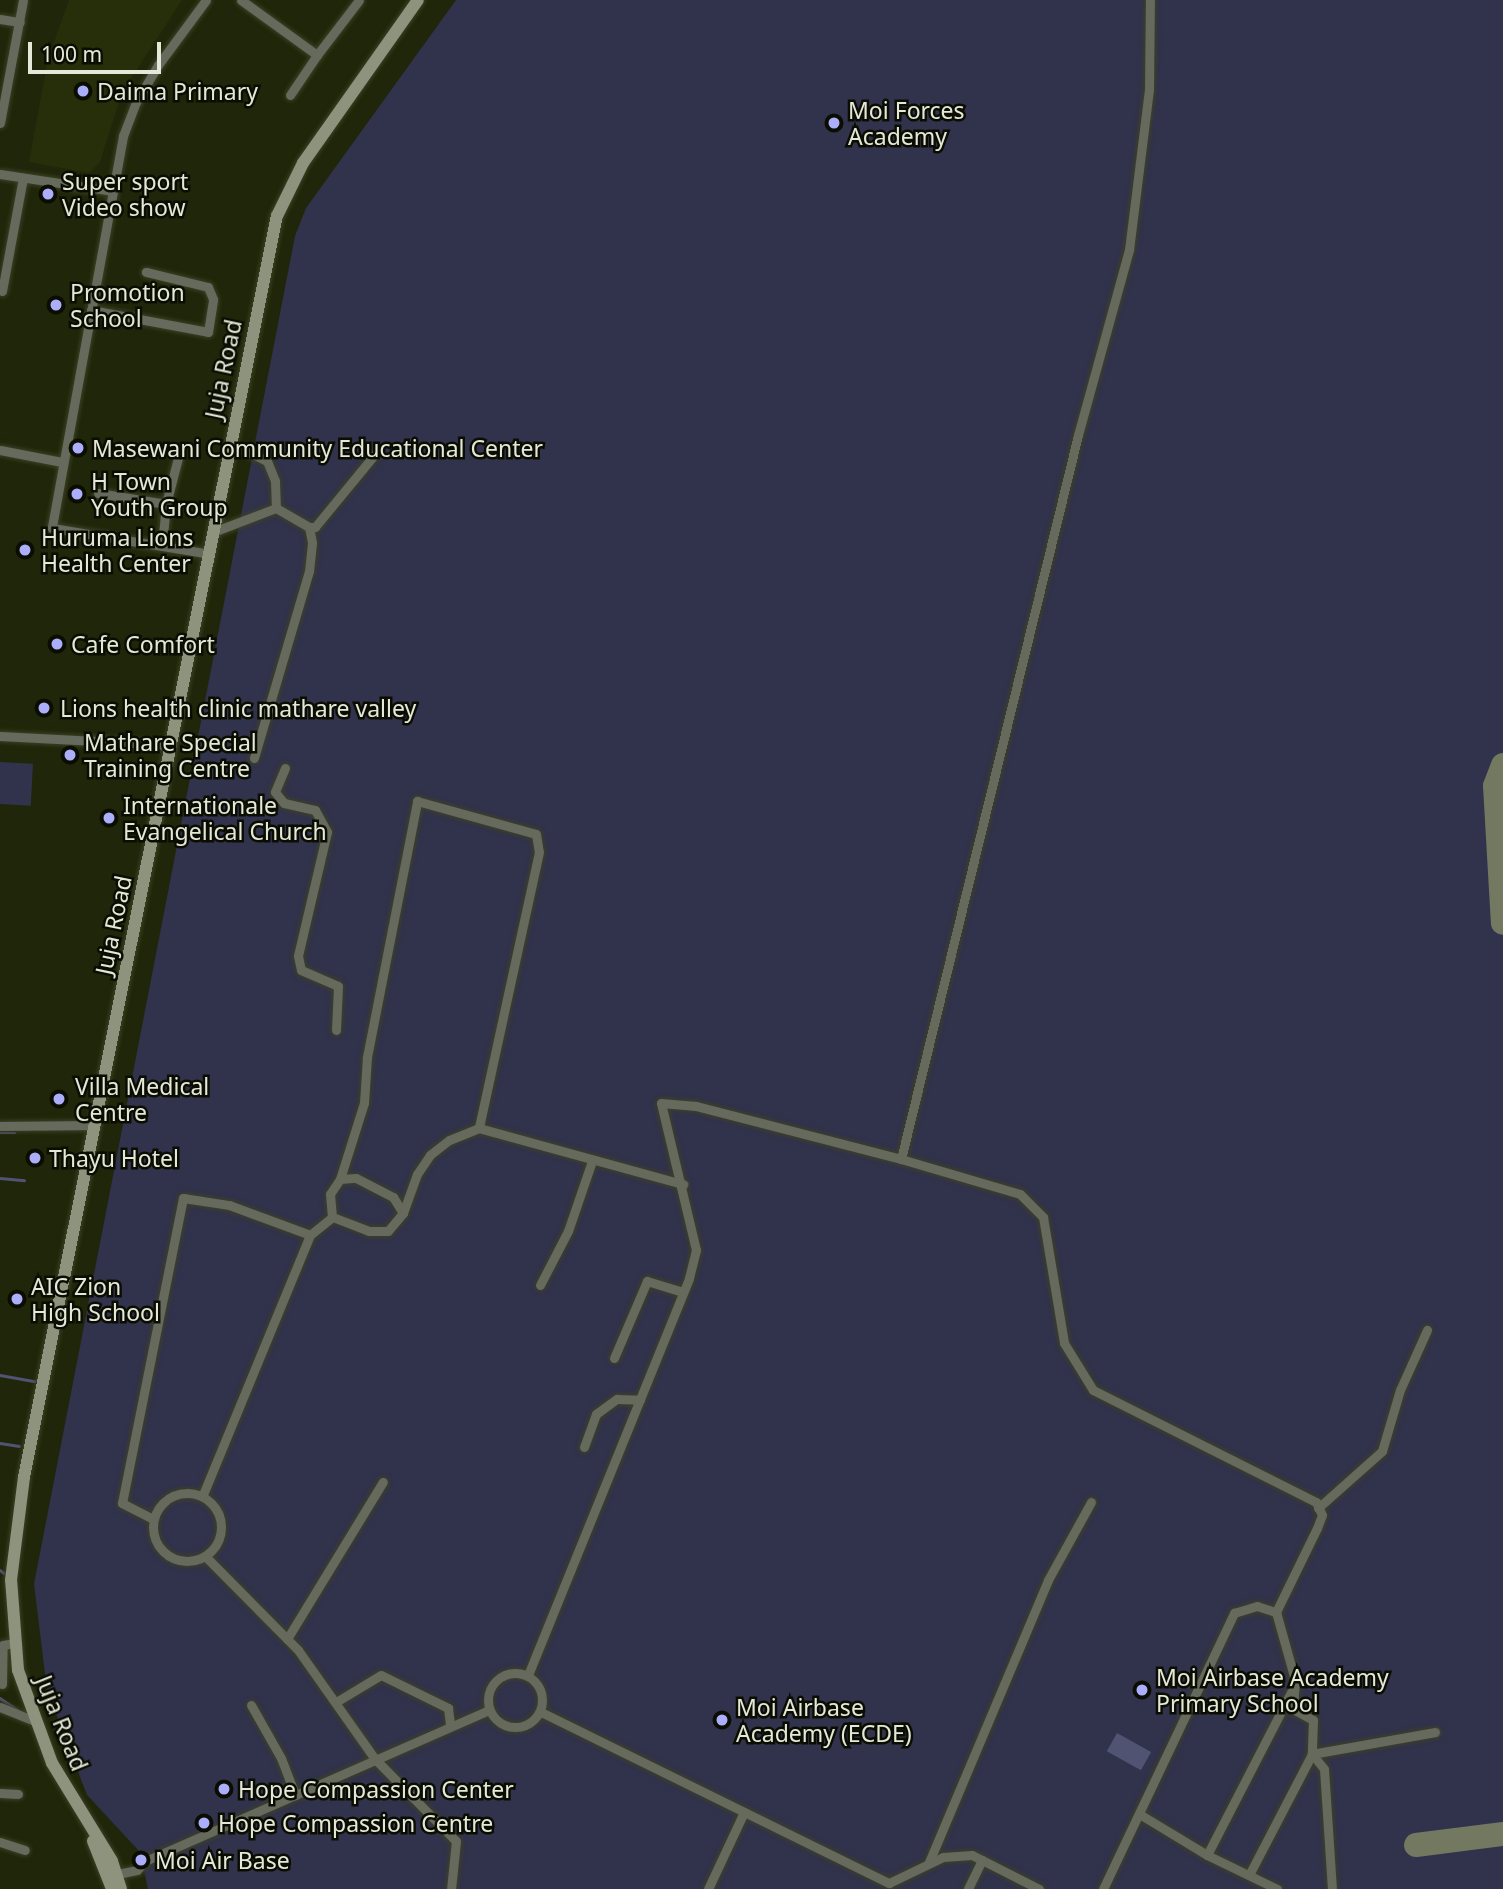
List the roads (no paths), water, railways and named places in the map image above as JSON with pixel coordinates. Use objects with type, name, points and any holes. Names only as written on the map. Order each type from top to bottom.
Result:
[{"type":"main road","name":"Juja Road","points":[[77,1806],[33,1720],[14,1643],[12,1570],[24,1476],[273,230],[284,198],[303,163],[418,0]]},
{"type":"main road","points":[[77,1806],[117,1874],[121,1889]]},
{"type":"main road","points":[[77,1806],[112,1889]]},
{"type":"street","points":[[0,123],[4,77],[20,22],[23,0]]},
{"type":"street","points":[[206,0],[136,102],[112,191],[52,528],[210,554]]},
{"type":"street","points":[[241,0],[317,55]]},
{"type":"street","points":[[290,96],[359,0]]},
{"type":"street","points":[[901,1159],[1075,448],[1129,250],[1149,89],[1150,0]]},
{"type":"street","points":[[0,19],[20,22]]},
{"type":"street","points":[[0,174],[112,191]]},
{"type":"street","points":[[2,291],[23,178]]},
{"type":"street","points":[[0,230],[12,233]]},
{"type":"street","points":[[91,310],[208,332],[213,299],[208,287],[146,272]]},
{"type":"street","points":[[0,450],[62,463]]},
{"type":"street","points":[[247,451],[267,461],[275,481],[276,508]]},
{"type":"street","points":[[162,546],[166,504],[179,454]]},
{"type":"street","points":[[276,508],[309,527],[315,527],[375,454]]},
{"type":"street","points":[[98,494],[166,504]]},
{"type":"street","points":[[213,532],[276,508]]},
{"type":"street","points":[[254,758],[309,571],[309,527]]},
{"type":"street","points":[[0,736],[172,745]]},
{"type":"street","points":[[285,768],[275,792],[284,803],[315,810],[327,832],[298,956],[301,970],[338,986],[336,1030]]},
{"type":"street","points":[[332,1217],[330,1194],[340,1179],[364,1103],[367,1057],[417,801],[536,834],[539,852],[479,1128]]},
{"type":"street","points":[[528,1675],[684,1292],[696,1250],[683,1185],[664,1132],[661,1103],[696,1105],[901,1159],[1020,1194],[1043,1217],[1064,1343],[1093,1390],[1301,1492],[1322,1515],[1276,1612],[1294,1680],[1293,1709],[1313,1720],[1312,1754],[1249,1875]]},
{"type":"street","points":[[0,1126],[94,1125]]},
{"type":"street","points":[[332,1217],[369,1231],[388,1231],[403,1213],[417,1174],[430,1156],[449,1140],[479,1128],[683,1185]]},
{"type":"street","points":[[540,1285],[568,1231],[592,1161]]},
{"type":"street","points":[[340,1179],[356,1178],[393,1197],[403,1213]]},
{"type":"street","points":[[153,1519],[122,1503],[183,1198],[229,1205],[310,1235]]},
{"type":"street","points":[[203,1495],[310,1235],[332,1217]]},
{"type":"street","points":[[614,1358],[647,1281],[684,1292]]},
{"type":"street","points":[[1318,1508],[1382,1451],[1400,1390],[1427,1330]]},
{"type":"street","points":[[584,1447],[596,1414],[617,1399],[640,1400]]},
{"type":"street","points":[[287,1639],[383,1482]]},
{"type":"street","points":[[203,1495],[221,1521],[219,1535],[206,1557],[188,1564],[175,1560],[153,1538],[153,1519],[171,1496],[203,1495]]},
{"type":"street","points":[[929,1862],[1048,1580],[1091,1502]]},
{"type":"street","points":[[206,1557],[287,1639],[336,1702],[375,1759],[456,1841],[451,1889]]},
{"type":"street","points":[[1103,1889],[1234,1614],[1257,1606],[1276,1612]]},
{"type":"street","points":[[2,1684],[3,1646],[14,1643]]},
{"type":"street","points":[[336,1702],[381,1675],[448,1708],[450,1725]]},
{"type":"street","points":[[502,1675],[528,1675],[542,1691],[541,1712],[533,1722],[508,1727],[489,1710],[492,1684],[502,1675]]},
{"type":"street","points":[[1207,1855],[1289,1701],[1294,1680]]},
{"type":"street","points":[[251,1706],[281,1758],[295,1794]]},
{"type":"street","points":[[0,1707],[33,1720]]},
{"type":"street","points":[[117,1874],[137,1870],[145,1861],[489,1710]]},
{"type":"street","points":[[541,1712],[890,1886],[929,1862],[953,1856],[982,1860],[1039,1889]]},
{"type":"street","points":[[1312,1754],[1435,1732]]},
{"type":"street","points":[[1312,1754],[1324,1769],[1332,1889]]},
{"type":"street","points":[[0,1793],[18,1794]]},
{"type":"street","points":[[708,1889],[744,1812]]},
{"type":"street","points":[[1140,1815],[1207,1855],[1277,1889]]},
{"type":"street","points":[[0,1842],[25,1850]]},
{"type":"street","points":[[968,1889],[982,1860]]},
{"type":"waterway","points":[[0,1133],[15,1133]]},
{"type":"waterway","points":[[0,1178],[24,1180]]},
{"type":"waterway","points":[[0,1375],[34,1381]]},
{"type":"waterway","points":[[0,1443],[19,1446]]},
{"type":"waterway","points":[[0,1570],[4,1573]]},
{"type":"waterway","points":[[0,1698],[18,1710]]},
{"type":"place","name":"Daima Primary","points":[[83,91]]},
{"type":"place","name":"Moi Forces Academy","points":[[834,123]]},
{"type":"place","name":"Super sport Video show","points":[[48,194]]},
{"type":"place","name":"Promotion School","points":[[56,305]]},
{"type":"place","name":"Masewani Community Educational Center","points":[[78,448]]},
{"type":"place","name":"H Town Youth Group","points":[[77,494]]},
{"type":"place","name":"Huruma Lions Health Center","points":[[25,550]]},
{"type":"place","name":"Cafe Comfort","points":[[57,644]]},
{"type":"place","name":"Lions health clinic mathare valley","points":[[44,708]]},
{"type":"place","name":"Mathare Special Training Centre","points":[[70,755]]},
{"type":"place","name":"Internationale Evangelical Church","points":[[109,818]]},
{"type":"place","name":"Villa Medical Centre","points":[[59,1099]]},
{"type":"place","name":"Thayu Hotel","points":[[35,1158]]},
{"type":"place","name":"AIC Zion High School","points":[[17,1299]]},
{"type":"place","name":"Moi Airbase Academy Primary School","points":[[1142,1690]]},
{"type":"place","name":"Moi Airbase Academy (ECDE)","points":[[722,1720]]},
{"type":"place","name":"Hope Compassion Center","points":[[224,1789]]},
{"type":"place","name":"Hope Compassion Centre","points":[[204,1823]]},
{"type":"place","name":"Moi Air Base","points":[[141,1860]]}]
